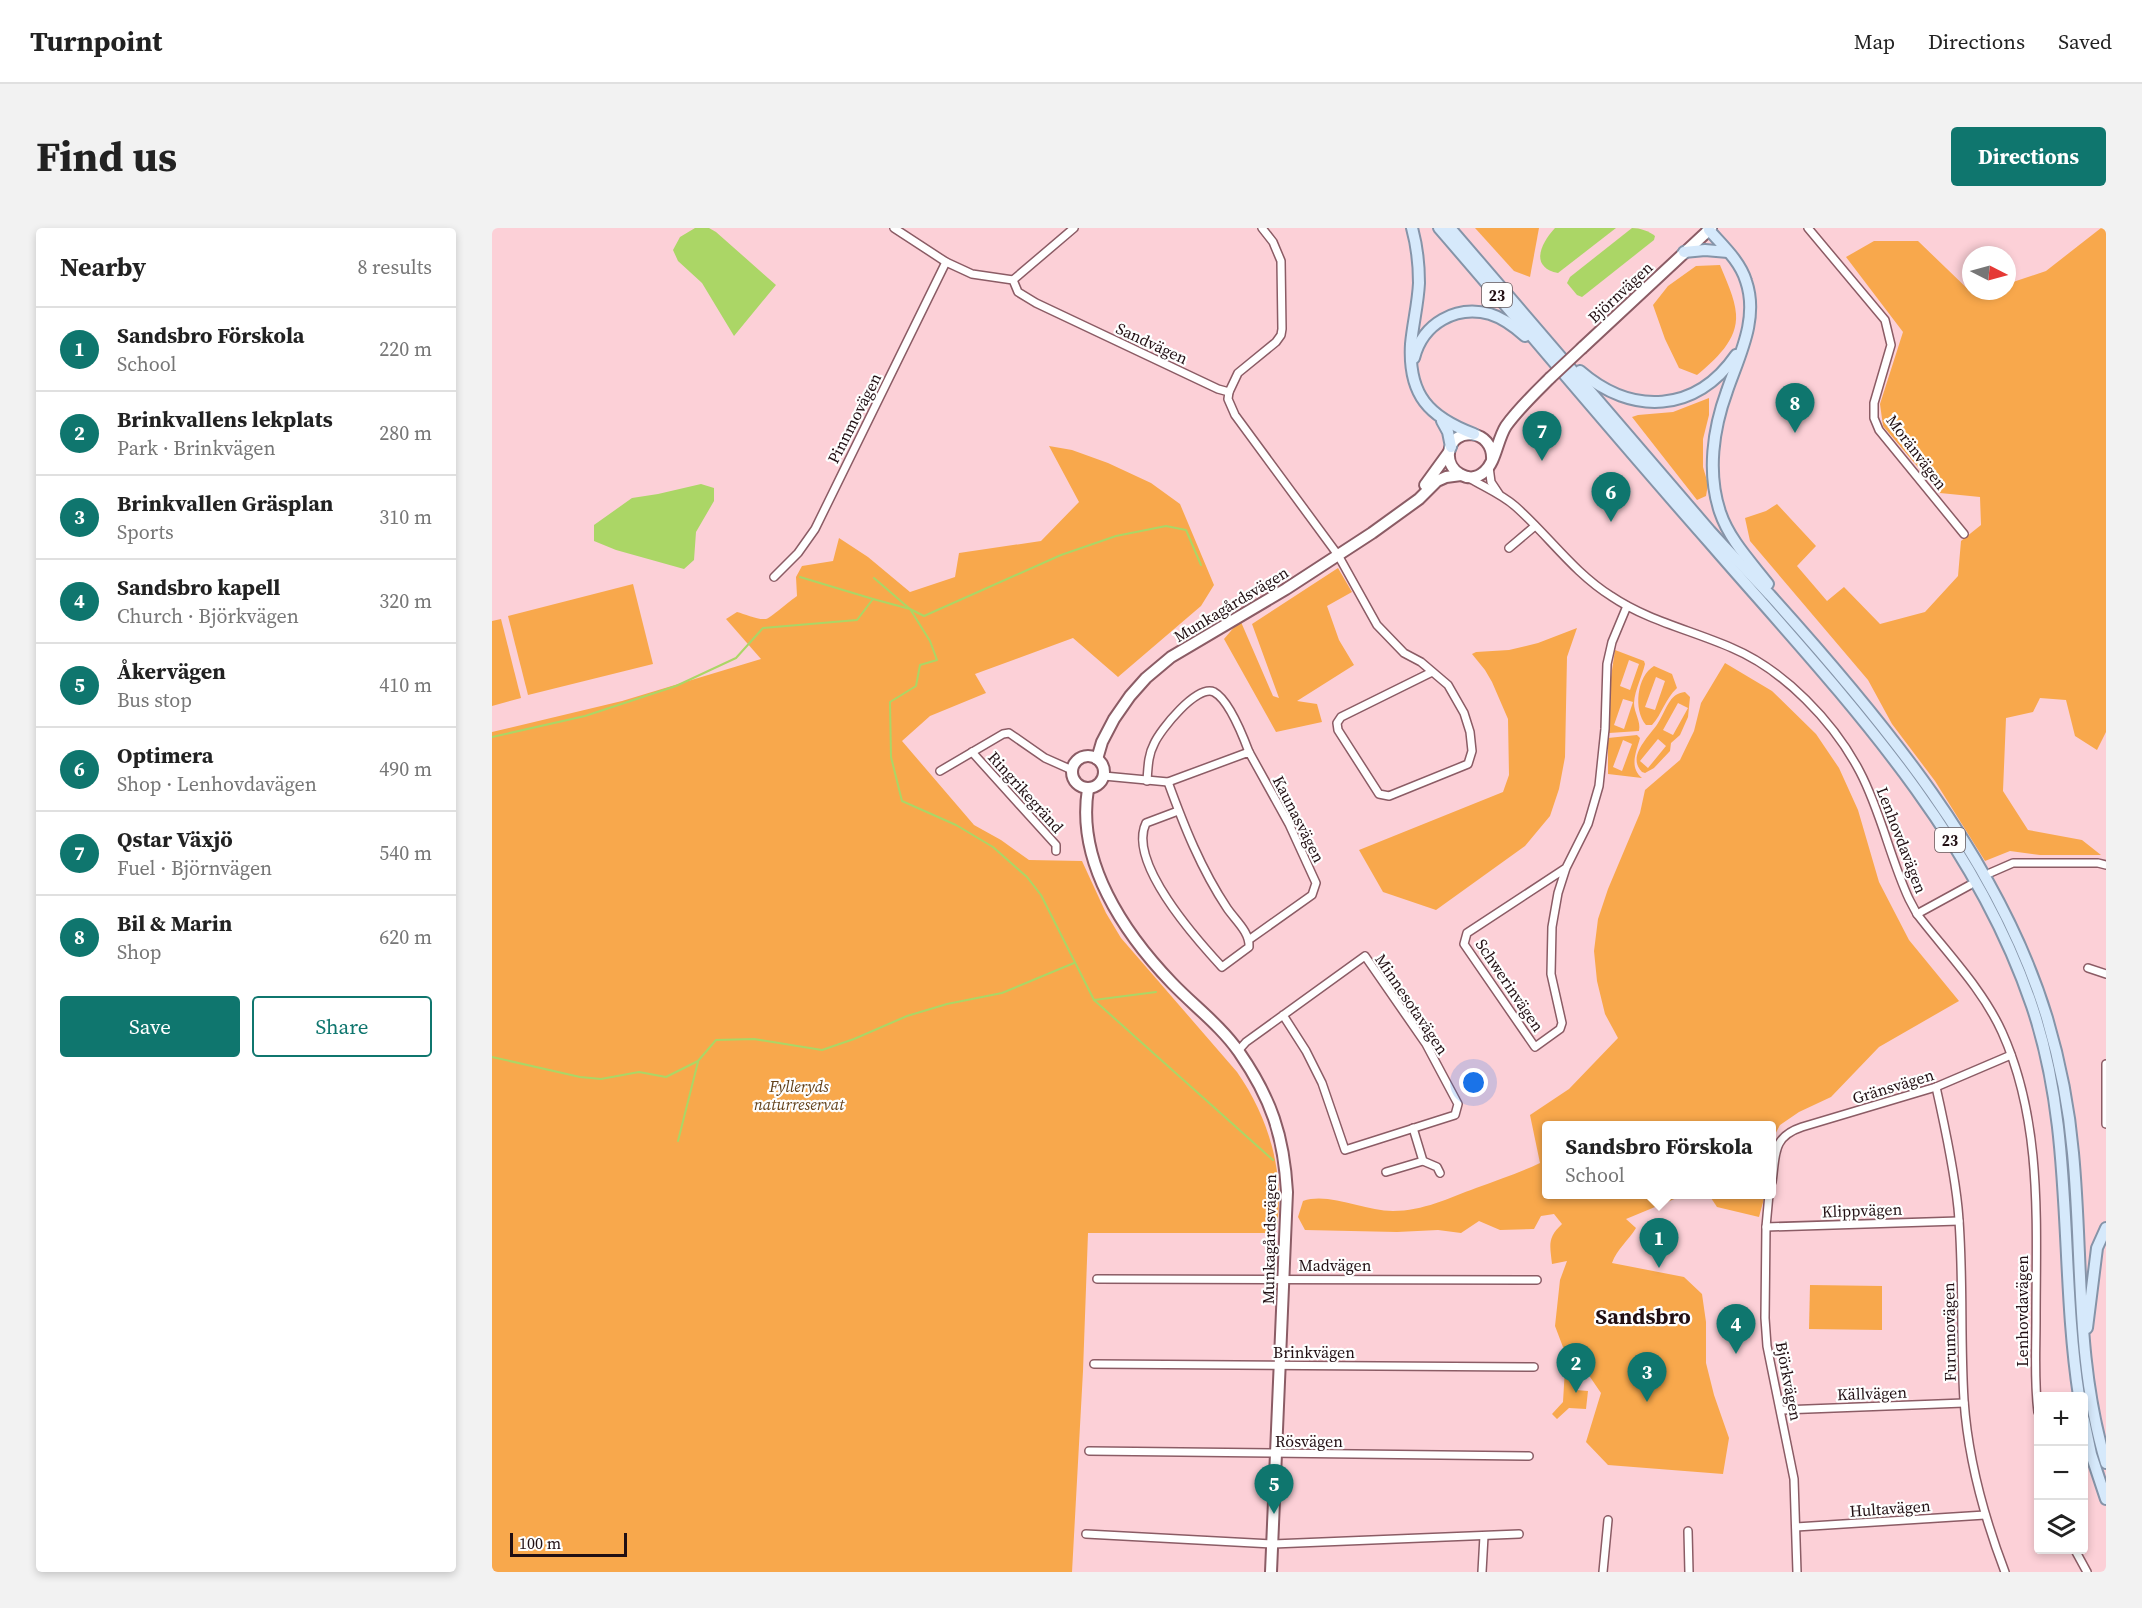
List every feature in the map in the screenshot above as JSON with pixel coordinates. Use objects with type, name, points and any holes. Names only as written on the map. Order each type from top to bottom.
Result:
[{"type":"main road","points":[[1412,228],[1419,270],[1411,344],[1414,381],[1429,408],[1440,418],[1446,428],[1450,449]]},
{"type":"main road","name":"23","points":[[1439,228],[1799,628],[1905,756],[1951,821],[1996,897],[2027,962],[2055,1046],[2070,1122],[2085,1355],[2091,1403],[2106,1463]]},
{"type":"main road","name":"23","points":[[1450,228],[1887,752],[1953,845],[1995,918],[2032,1007],[2056,1103],[2063,1169],[2071,1328],[2079,1392]]},
{"type":"main road","points":[[1709,229],[1743,272],[1749,295],[1750,315],[1743,345],[1721,407],[1716,431],[1713,469],[1716,496],[1726,529],[1799,628]]},
{"type":"main road","points":[[1684,252],[1705,250],[1728,252]]},
{"type":"main road","points":[[1412,367],[1416,350],[1427,331],[1445,317],[1466,311],[1491,314],[1612,394],[1634,401],[1659,403],[1682,398],[1705,387],[1724,370],[1743,345]]},
{"type":"main road","points":[[1440,418],[1477,435]]},
{"type":"main road","points":[[2085,1355],[2095,1263],[2100,1238],[2106,1228]]},
{"type":"main road","points":[[2088,1439],[2106,1499]]},
{"type":"street","points":[[894,228],[946,262],[972,274],[1013,280],[1074,228]]},
{"type":"street","points":[[1262,228],[1274,242],[1281,261],[1281,335],[1276,342],[1238,373],[1228,399],[1235,415],[1338,555],[1377,625],[1404,653],[1421,662],[1448,685],[1464,713],[1470,732],[1472,751],[1468,764],[1389,796],[1379,794],[1338,730],[1337,723],[1341,717],[1432,672]]},
{"type":"street","name":"Moränvägen","points":[[1808,228],[1885,320],[1891,345],[1874,402],[1874,418],[1879,430],[1964,534]]},
{"type":"street","name":"Björnvägen","points":[[1505,428],[1528,399],[1709,229]]},
{"type":"street","name":"Pinnmovägen","points":[[774,578],[798,553],[814,529],[946,262]]},
{"type":"street","name":"Sandvägen","points":[[1013,280],[1018,292],[1036,303],[1218,390],[1229,392]]},
{"type":"street","points":[[1505,428],[1490,464],[1482,474],[1464,476],[1451,466],[1450,449],[1460,437],[1505,428]]},
{"type":"street","points":[[1477,435],[1490,446],[1490,464]]},
{"type":"street","name":"Munkagårdsvägen","points":[[1412,502],[1450,449]]},
{"type":"street","name":"Lenhovdavägen","points":[[1490,464],[1491,482],[1501,496]]},
{"type":"street","name":"Munkagårdsvägen","points":[[1097,759],[1102,742],[1114,719],[1130,696],[1146,678],[1171,657],[1286,590],[1372,533],[1419,499],[1437,481],[1446,477],[1464,476]]},
{"type":"street","name":"Lenhovdavägen","points":[[1464,476],[1501,496],[1535,526],[1582,574],[1627,606],[1644,615],[1732,648],[1768,669],[1807,702],[1839,739],[1860,772],[1903,885],[1917,914],[1984,1001],[2002,1032],[2024,1099],[2033,1153],[2036,1193],[2037,1392]]},
{"type":"street","points":[[1509,548],[1535,526]]},
{"type":"street","name":"Schwerinvägen","points":[[1566,868],[1467,933],[1465,938],[1464,944],[1536,1047],[1560,1029],[1562,1023],[1552,987],[1550,961],[1555,910],[1566,868],[1588,824],[1599,786],[1605,729],[1607,664],[1612,642],[1627,606]]},
{"type":"street","name":"Kaunasvägen","points":[[1147,781],[1150,754],[1158,736],[1200,692],[1209,690],[1216,693],[1224,702],[1289,824],[1316,884],[1312,896],[1250,939],[1249,947],[1222,967],[1181,920],[1158,884],[1146,855],[1143,829],[1146,823],[1178,811]]},
{"type":"street","name":"Ringrikegränd","points":[[940,771],[1003,734],[1009,733],[1045,758],[1072,770]]},
{"type":"street","name":"Ringrikegränd","points":[[972,752],[1056,845],[1056,851]]},
{"type":"street","points":[[1104,776],[1168,782],[1249,752]]},
{"type":"street","points":[[1084,757],[1097,759],[1103,766],[1104,776],[1100,784],[1088,789],[1076,783],[1072,770],[1076,762],[1084,757]]},
{"type":"street","points":[[1168,782],[1178,811],[1209,879],[1227,909],[1250,939]]},
{"type":"street","name":"Munkagårdsvägen","points":[[1088,789],[1087,813],[1090,842],[1096,866],[1116,912],[1143,952],[1238,1051],[1273,1113],[1281,1140],[1287,1192],[1271,1572]]},
{"type":"street","points":[[1990,873],[2013,863],[2098,863],[2106,866]]},
{"type":"street","points":[[1917,914],[1970,885]]},
{"type":"street","name":"Minnesotavägen","points":[[1238,1051],[1283,1015],[1365,956],[1426,1044],[1458,1104],[1455,1115],[1345,1150],[1322,1083],[1306,1051],[1283,1015]]},
{"type":"street","points":[[2088,969],[2106,974]]},
{"type":"street","name":"Gränsvägen","points":[[1776,1162],[1781,1138],[1785,1134],[1936,1088],[2011,1055]]},
{"type":"street","points":[[2106,1064],[2106,1124]]},
{"type":"street","name":"Furumovägen","points":[[1936,1088],[1954,1177],[1959,1221],[1960,1333],[1964,1403],[1969,1440],[1985,1515],[2006,1572]]},
{"type":"street","points":[[1413,1128],[1424,1161]]},
{"type":"street","points":[[1386,1172],[1424,1161],[1437,1167],[1440,1173]]},
{"type":"street","name":"Björkvägen","points":[[1769,1199],[1764,1289],[1767,1346],[1782,1410],[1794,1479],[1797,1572]]},
{"type":"street","name":"Klippvägen","points":[[1766,1227],[1959,1221]]},
{"type":"street","name":"Madvägen","points":[[1097,1279],[1537,1280]]},
{"type":"street","name":"Brinkvägen","points":[[1094,1364],[1534,1367]]},
{"type":"street","name":"Källvägen","points":[[1782,1410],[1964,1403]]},
{"type":"street","name":"Rösvägen","points":[[1089,1451],[1528,1456]]},
{"type":"street","name":"Hultavägen","points":[[1796,1527],[1985,1515]]},
{"type":"street","points":[[1603,1572],[1608,1520]]},
{"type":"street","points":[[1688,1531],[1689,1572]]},
{"type":"street","points":[[1086,1534],[1273,1544],[1520,1534]]},
{"type":"street","points":[[1482,1572],[1484,1536]]},
{"type":"street","points":[[2077,1554],[2087,1572]]},
{"type":"green space","points":[[1475,228],[1539,228],[1530,277],[1514,271]]},
{"type":"green space","points":[[2101,228],[2106,228],[2106,732],[2097,750],[2075,736],[2066,700],[2040,698],[2033,712],[2006,718],[2003,791],[2028,830],[2082,840],[2101,855],[2040,855],[2010,851],[1985,861],[1935,781],[1892,724],[1868,680],[1750,541],[1745,518],[1766,511],[1777,504],[1816,546],[1797,566],[1827,601],[1844,587],[1880,624],[1925,612],[1958,576],[1961,541],[1981,525],[1980,497],[1940,493],[1883,426],[1880,404],[1903,332],[1846,257],[1874,241],[1918,241],[1962,283],[1962,300],[2016,300],[2016,281],[2046,271]]},
{"type":"green space","points":[[1720,265],[1734,302],[1736,323],[1724,349],[1697,375],[1679,368],[1665,339],[1653,305],[1668,286],[1696,266]]},
{"type":"green space","points":[[1709,398],[1709,415],[1703,439],[1703,467],[1708,484],[1706,496],[1697,500],[1632,417],[1673,412]]},
{"type":"green space","name":"Fylleryds naturreservat","points":[[1049,446],[1072,450],[1108,463],[1151,483],[1180,504],[1214,585],[1201,606],[1118,677],[1073,638],[975,674],[986,693],[930,716],[902,741],[974,825],[1001,840],[1029,860],[1082,861],[1106,913],[1121,938],[1237,1072],[1249,1090],[1273,1149],[1277,1170],[1279,1212],[1276,1233],[1088,1233],[1072,1572],[492,1572],[492,732],[622,701],[761,659],[726,619],[737,612],[762,619],[771,616],[797,596],[796,577],[802,566],[833,561],[839,538],[868,557],[910,592],[955,577],[959,553],[1041,541],[1079,502]]},
{"type":"green space","points":[[1338,568],[1352,592],[1327,606],[1339,640],[1354,665],[1297,701],[1317,704],[1322,722],[1276,732],[1224,639],[1241,622],[1273,696],[1279,698],[1252,624]]},
{"type":"green space","points":[[633,584],[653,664],[528,695],[508,616]]},
{"type":"green space","points":[[501,619],[521,698],[492,706],[492,621]]},
{"type":"green space","points":[[1577,628],[1567,657],[1565,757],[1559,789],[1550,816],[1525,846],[1436,910],[1383,892],[1359,850],[1503,792],[1509,775],[1508,719],[1492,682],[1472,654],[1509,650],[1538,643]]},
{"type":"green space","points":[[1615,650],[1644,661],[1634,703],[1639,731],[1609,733],[1610,684]],"holes":[[[1629,660],[1639,664],[1630,690],[1620,686]],[[1623,699],[1633,702],[1624,729],[1614,725]]]},
{"type":"green space","points":[[1725,663],[1772,691],[1816,734],[1839,768],[1858,810],[1879,882],[1909,940],[1959,1001],[1879,1047],[1831,1097],[1799,1112],[1780,1125],[1776,1132],[1776,1121],[1542,1121],[1542,1199],[1674,1199],[1626,1219],[1636,1228],[1612,1263],[1684,1277],[1702,1294],[1706,1322],[1706,1363],[1729,1438],[1723,1474],[1608,1465],[1586,1442],[1601,1393],[1588,1374],[1566,1355],[1555,1326],[1560,1280],[1567,1261],[1552,1264],[1552,1238],[1562,1224],[1554,1214],[1541,1216],[1534,1229],[1500,1230],[1479,1221],[1461,1233],[1438,1230],[1397,1232],[1305,1230],[1298,1217],[1303,1201],[1313,1199],[1335,1200],[1382,1210],[1415,1209],[1446,1200],[1540,1163],[1530,1115],[1569,1089],[1618,1038],[1605,1014],[1597,981],[1594,951],[1598,919],[1640,813],[1645,790],[1680,760],[1694,731],[1701,703]]},
{"type":"green space","points":[[1654,666],[1672,674],[1677,688],[1652,725],[1646,725],[1642,719],[1638,702],[1641,685],[1648,671]],"holes":[[[1656,677],[1665,681],[1655,710],[1645,707]]]},
{"type":"green space","points":[[1685,692],[1690,697],[1688,717],[1680,735],[1671,743],[1670,751],[1654,768],[1645,773],[1642,772],[1637,759],[1641,746],[1658,723],[1668,703],[1680,693]],"holes":[[[1678,703],[1688,708],[1673,735],[1663,730]],[[1658,739],[1666,746],[1648,768],[1640,761]]]},
{"type":"green space","points":[[1637,735],[1640,738],[1635,754],[1635,764],[1642,778],[1608,774],[1608,738]],"holes":[[[1623,740],[1632,744],[1622,771],[1613,767]]]},
{"type":"green space","points":[[1712,1199],[1764,1199],[1759,1217],[1717,1207]]},
{"type":"green space","points":[[1810,1285],[1882,1286],[1882,1330],[1809,1329]]},
{"type":"green space","points":[[1576,1367],[1576,1390],[1588,1391],[1586,1409],[1569,1408],[1557,1419],[1552,1414],[1563,1402],[1565,1368]]},
{"type":"shaded area","points":[[695,228],[709,228],[716,232],[776,285],[734,336],[702,283],[678,261],[673,250],[680,237]]},
{"type":"shaded area","points":[[1555,228],[1616,228],[1558,273],[1543,266],[1540,254],[1545,241]]},
{"type":"shaded area","points":[[1632,228],[1650,233],[1655,236],[1654,240],[1582,297],[1577,295],[1567,283],[1570,277]]},
{"type":"shaded area","points":[[701,484],[714,488],[714,501],[696,532],[694,560],[684,569],[616,550],[594,541],[594,525],[632,498]]},
{"type":"waterway","points":[[492,737],[585,716],[676,686],[736,658],[763,628],[857,620],[873,599],[910,609],[924,616],[1061,555],[1116,536],[1166,526],[1186,530],[1201,565]]},
{"type":"waterway","points":[[800,577],[873,599]]},
{"type":"waterway","points":[[874,578],[910,609],[930,641],[937,660],[920,665],[916,686],[890,702],[891,757],[902,801],[956,825],[993,847],[1027,877],[1041,895],[1094,1000],[1273,1160]]},
{"type":"waterway","points":[[492,1057],[580,1077],[601,1079],[639,1072],[666,1077],[698,1061],[716,1040],[754,1039],[822,1050],[907,1016],[947,1004],[1002,993],[1074,963]]},
{"type":"waterway","points":[[1094,1000],[1156,992]]},
{"type":"waterway","points":[[678,1141],[698,1062]]},
{"type":"place","name":"Bil & Marin","points":[[1795,433]]},
{"type":"place","name":"Qstar Växjö","points":[[1542,461]]},
{"type":"place","name":"Optimera","points":[[1611,522]]},
{"type":"place","name":"Sandsbro Förskola","points":[[1659,1268]]},
{"type":"place","name":"Sandsbro kapell","points":[[1736,1354]]},
{"type":"place","name":"Brinkvallens lekplats","points":[[1576,1393]]},
{"type":"place","name":"Brinkvallen Gräsplan","points":[[1647,1402]]},
{"type":"place","name":"Åkervägen","points":[[1274,1514]]},
{"type":"district","name":"Sandsbro","points":[[1643,1316]]}]
